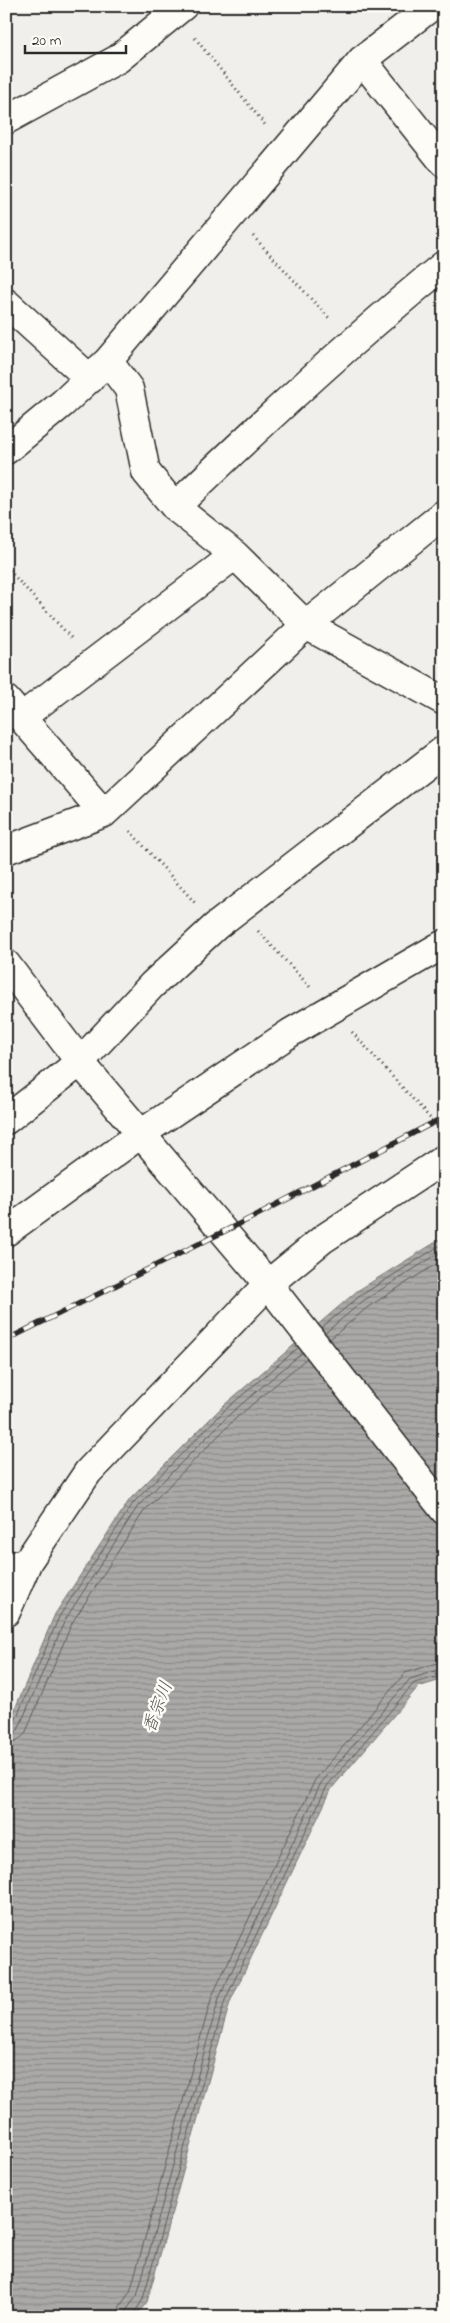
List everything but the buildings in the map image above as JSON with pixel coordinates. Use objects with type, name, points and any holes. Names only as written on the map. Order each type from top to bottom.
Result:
[{"type":"street","points":[[6,450],[99,370],[362,60],[432,6]]},
{"type":"street","points":[[6,120],[118,58],[179,10]]},
{"type":"street","points":[[362,60],[444,163]]},
{"type":"street","points":[[175,507],[253,432],[352,343],[444,265]]},
{"type":"street","points":[[6,303],[99,370],[129,389],[146,472],[175,507],[235,555],[306,625],[444,701]]},
{"type":"street","points":[[6,850],[107,811],[306,625],[444,514]]},
{"type":"street","points":[[107,811],[14,708],[94,662],[235,555]]},
{"type":"street","points":[[6,1120],[80,1062],[152,985],[216,926],[444,750]]},
{"type":"street","points":[[6,1232],[142,1133],[290,1033],[444,944]]},
{"type":"street","points":[[6,964],[80,1062],[268,1284],[287,1311],[444,1510]]},
{"type":"street","points":[[6,1612],[17,1565],[88,1472],[268,1284],[323,1239],[444,1159]]},
{"type":"path","points":[[179,10],[285,150]]},
{"type":"path","points":[[232,214],[352,343]]},
{"type":"path","points":[[6,567],[94,662]]},
{"type":"path","points":[[107,811],[216,926]]},
{"type":"water","name":"香宗川","points":[[444,1237],[444,1679],[418,1687],[332,1788],[230,2002],[147,2302],[135,2317],[6,2317],[6,1730],[55,1614],[130,1499],[223,1406],[357,1291]]},
{"type":"railway","points":[[6,1340],[253,1217],[444,1117]]}]
